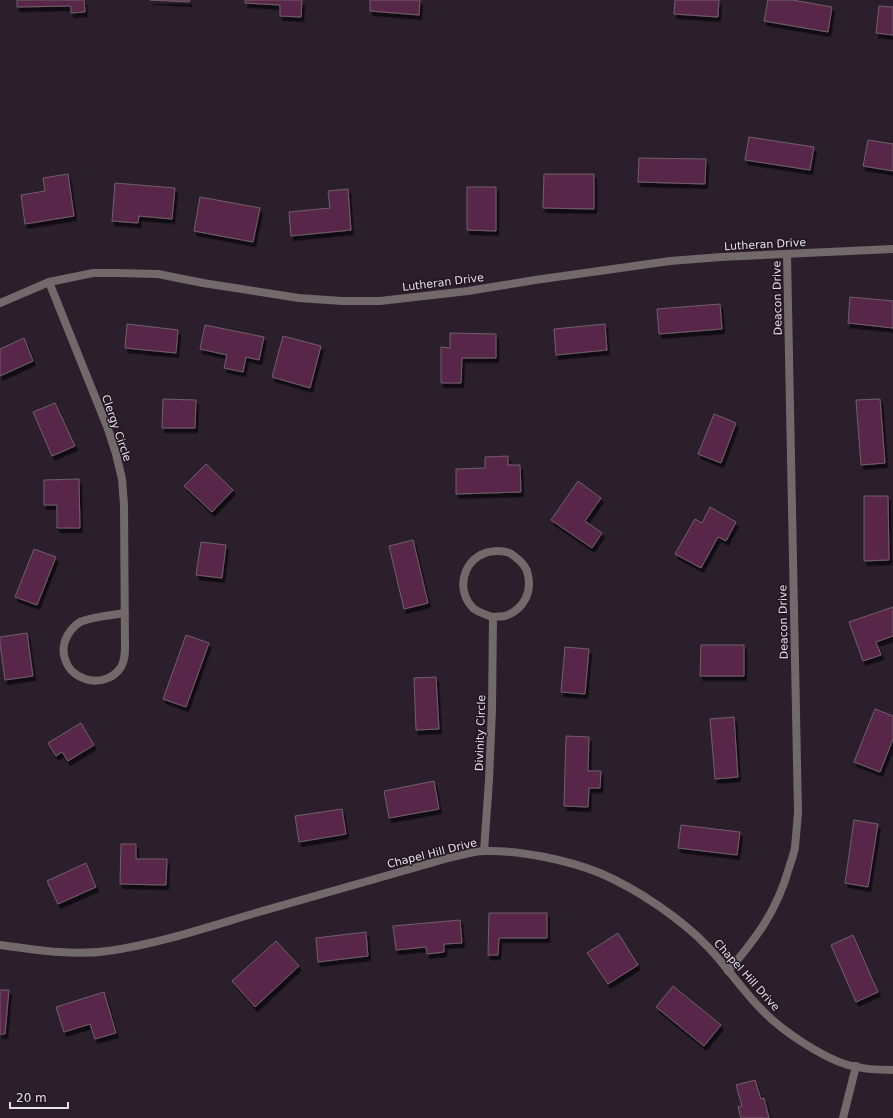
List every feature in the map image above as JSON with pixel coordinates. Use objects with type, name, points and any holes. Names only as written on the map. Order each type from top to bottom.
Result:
[{"type":"street","name":"Lutheran Drive","points":[[0,303],[49,282],[93,273],[117,272],[158,274],[203,283],[299,298],[342,301],[380,301],[468,291],[670,261],[893,249]]},
{"type":"street","name":"Deacon Drive","points":[[728,971],[747,950],[763,928],[777,902],[794,848],[798,813],[787,254]]},
{"type":"street","name":"Clergy Circle","points":[[49,282],[108,428],[122,480],[124,505],[125,613],[125,657],[121,667],[113,675],[104,680],[93,681],[82,679],[73,673],[66,664],[63,654],[67,635],[73,627],[81,622],[91,619],[125,613]]},
{"type":"street","points":[[491,551],[502,551],[513,554],[521,562],[527,571],[530,582],[528,594],[523,604],[514,612],[504,616],[492,617],[482,614],[467,600],[464,590],[464,579],[466,569],[473,560],[481,554],[491,551]]},
{"type":"street","name":"Divinity Circle","points":[[484,851],[492,710],[492,617]]},
{"type":"street","name":"Chapel Hill Drive","points":[[0,945],[62,953],[108,951],[191,932],[452,857],[484,851],[518,852],[548,858],[600,874],[635,892],[654,904],[683,924],[708,948],[762,1011],[782,1028],[825,1055],[848,1065],[856,1066]]},
{"type":"street","points":[[842,1118],[856,1066],[872,1069],[893,1070]]},
{"type":"building","points":[[17,0],[84,0],[85,12],[71,13],[71,6],[17,7]]},
{"type":"building","points":[[150,0],[190,0],[189,2]]},
{"type":"building","points":[[245,0],[302,0],[301,17],[280,16],[280,5],[245,3]]},
{"type":"building","points":[[370,0],[420,0],[419,15],[370,11]]},
{"type":"building","points":[[675,0],[719,0],[718,17],[674,14]]},
{"type":"building","points":[[768,0],[792,0],[832,7],[828,32],[764,21]]},
{"type":"building","points":[[879,6],[893,7],[893,35],[876,33]]},
{"type":"building","points":[[749,137],[814,147],[810,170],[745,160]]},
{"type":"building","points":[[868,140],[893,144],[893,171],[863,166]]},
{"type":"building","points":[[639,158],[706,159],[705,184],[638,182]]},
{"type":"building","points":[[68,174],[74,216],[25,224],[21,195],[45,191],[43,178]]},
{"type":"building","points":[[544,174],[594,174],[594,209],[543,208]]},
{"type":"building","points":[[115,183],[175,188],[172,219],[139,216],[138,223],[112,221]]},
{"type":"building","points":[[467,187],[496,187],[496,231],[467,230]]},
{"type":"building","points":[[348,189],[351,230],[291,236],[289,212],[330,208],[328,191]]},
{"type":"building","points":[[200,197],[260,208],[253,242],[194,231]]},
{"type":"building","points":[[850,297],[893,301],[893,328],[848,323]]},
{"type":"building","points":[[720,304],[722,329],[659,334],[657,309]]},
{"type":"building","points":[[127,324],[178,330],[176,353],[125,348]]},
{"type":"building","points":[[605,324],[607,350],[556,355],[554,329]]},
{"type":"building","points":[[205,325],[264,337],[259,360],[246,357],[243,372],[224,368],[227,355],[200,349]]},
{"type":"building","points":[[450,333],[496,334],[496,358],[462,358],[461,383],[441,383],[441,347],[450,348]]},
{"type":"building","points":[[283,336],[321,346],[310,388],[272,377]]},
{"type":"building","points":[[24,338],[33,361],[0,376],[0,349]]},
{"type":"building","points":[[163,399],[196,400],[195,428],[162,428]]},
{"type":"building","points":[[880,399],[885,463],[861,465],[856,400]]},
{"type":"building","points":[[55,403],[75,446],[52,456],[33,412]]},
{"type":"building","points":[[714,414],[736,423],[721,463],[698,454]]},
{"type":"building","points":[[508,456],[508,465],[520,465],[521,492],[456,494],[456,469],[485,468],[485,457]]},
{"type":"building","points":[[206,464],[233,490],[212,512],[184,486]]},
{"type":"building","points":[[79,479],[80,528],[57,528],[57,505],[44,505],[44,480]]},
{"type":"building","points":[[578,481],[601,498],[585,521],[602,533],[592,548],[551,520]]},
{"type":"building","points":[[864,496],[888,496],[889,560],[864,561]]},
{"type":"building","points":[[710,507],[736,522],[726,541],[718,537],[701,568],[675,554],[695,519],[702,523]]},
{"type":"building","points":[[413,540],[428,603],[404,609],[389,546]]},
{"type":"building","points":[[201,542],[226,545],[222,578],[196,575]]},
{"type":"building","points":[[34,549],[56,557],[37,605],[15,597]]},
{"type":"building","points":[[893,607],[893,636],[876,642],[881,655],[863,661],[849,622]]},
{"type":"building","points":[[27,633],[33,676],[5,680],[0,637]]},
{"type":"building","points":[[186,635],[209,643],[186,707],[163,699]]},
{"type":"building","points":[[701,645],[744,645],[744,676],[700,676]]},
{"type":"building","points":[[565,647],[589,649],[585,694],[561,692]]},
{"type":"building","points":[[436,677],[439,729],[416,730],[414,678]]},
{"type":"building","points":[[875,709],[893,716],[893,739],[880,772],[854,762]]},
{"type":"building","points":[[734,717],[738,777],[715,779],[710,719]]},
{"type":"building","points":[[81,723],[94,745],[68,761],[62,752],[56,756],[48,743]]},
{"type":"building","points":[[566,736],[589,737],[588,771],[601,771],[600,788],[589,788],[588,807],[564,806]]},
{"type":"building","points":[[434,781],[439,809],[389,818],[384,791]]},
{"type":"building","points":[[342,809],[346,834],[299,842],[295,816]]},
{"type":"building","points":[[854,820],[878,824],[868,887],[845,883]]},
{"type":"building","points":[[681,825],[740,832],[737,855],[678,848]]},
{"type":"building","points":[[121,844],[136,844],[136,859],[167,859],[166,885],[120,884]]},
{"type":"building","points":[[86,863],[96,887],[58,904],[47,881]]},
{"type":"building","points":[[489,913],[547,913],[547,938],[499,938],[498,955],[488,955]]},
{"type":"building","points":[[460,920],[462,943],[444,944],[444,952],[427,954],[426,947],[396,950],[393,926]]},
{"type":"building","points":[[366,932],[368,956],[318,962],[316,938]]},
{"type":"building","points":[[618,933],[638,965],[608,984],[587,953]]},
{"type":"building","points":[[853,935],[878,992],[856,1002],[831,945]]},
{"type":"building","points":[[276,941],[299,966],[255,1007],[232,981]]},
{"type":"building","points":[[673,986],[721,1025],[704,1046],[656,1007]]},
{"type":"building","points":[[0,990],[9,990],[5,1034],[0,1034]]},
{"type":"building","points":[[104,992],[116,1033],[95,1039],[90,1024],[64,1032],[56,1007]]},
{"type":"building","points":[[755,1080],[761,1099],[764,1098],[769,1118],[741,1118],[738,1107],[742,1106],[736,1085]]}]
